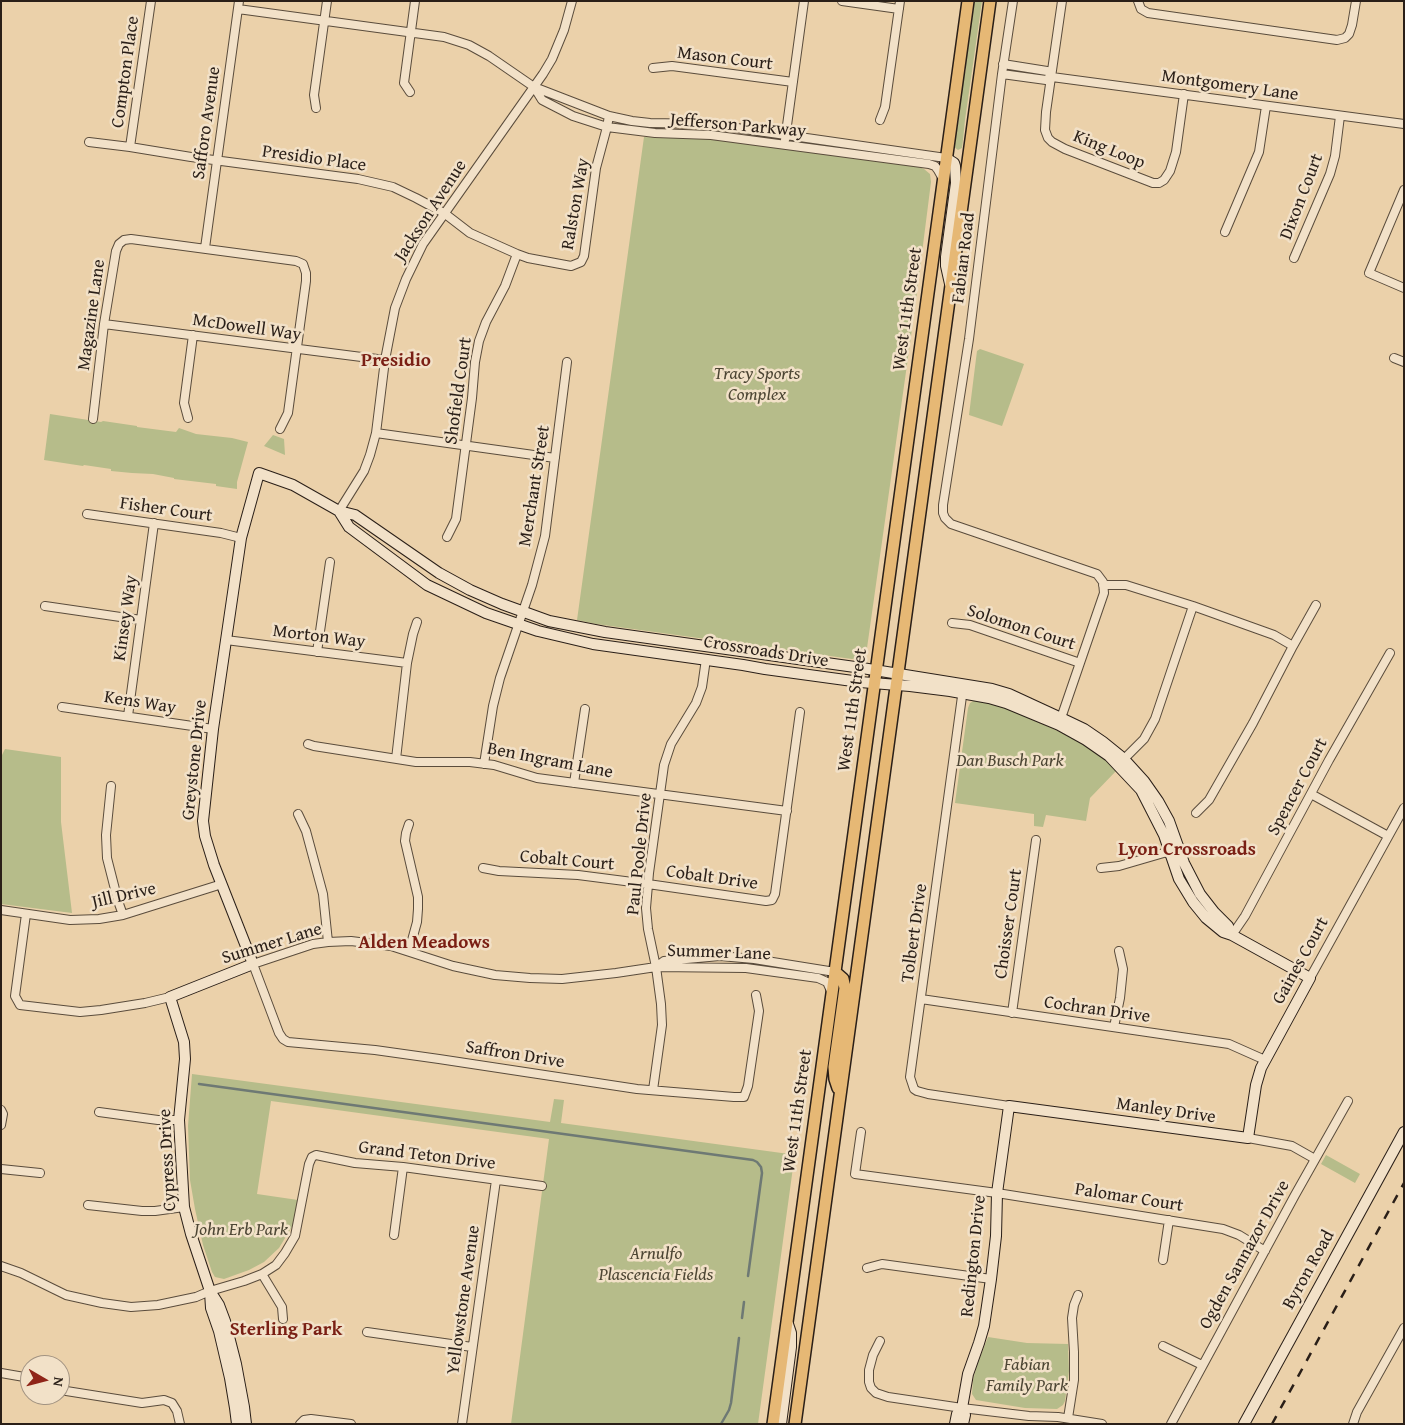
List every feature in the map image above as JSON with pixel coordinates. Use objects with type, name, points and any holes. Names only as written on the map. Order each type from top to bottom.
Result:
[{"type":"main road","name":"West 11th Street","points":[[773,1424],[968,1]]},
{"type":"main road","points":[[795,1424],[990,1]]},
{"type":"main road","points":[[835,972],[843,980],[845,988],[834,1067],[835,1079],[840,1092]]},
{"type":"street","name":"Compton Place","points":[[130,147],[151,1]]},
{"type":"street","points":[[316,108],[314,95],[327,1]]},
{"type":"street","points":[[410,92],[404,83],[415,1]]},
{"type":"street","name":"Jackson Avenue","points":[[339,511],[364,471],[376,433],[385,360],[395,308],[406,279],[423,244],[543,74],[558,46],[572,1]]},
{"type":"street","points":[[785,144],[804,1]]},
{"type":"street","points":[[842,1],[899,5],[885,107],[880,120]]},
{"type":"street","name":"Fabian Road","points":[[1012,1],[968,344],[943,505],[945,518],[951,524],[958,527],[1097,574],[1103,585]]},
{"type":"street","points":[[1052,76],[1062,1]]},
{"type":"street","points":[[1139,5],[1148,13],[1337,40],[1349,34],[1356,1]]},
{"type":"street","name":"Jefferson Parkway","points":[[239,5],[324,20],[444,37],[469,45],[489,56],[534,87],[608,116],[650,123],[709,124],[946,158]]},
{"type":"street","name":"Safforo Avenue","points":[[205,248],[239,5]]},
{"type":"street","name":"Montgomery Lane","points":[[1003,64],[1047,71],[1052,76],[1404,124]]},
{"type":"street","name":"Mason Court","points":[[653,68],[672,66],[793,82]]},
{"type":"street","name":"Montgomery Lane","points":[[1002,74],[1046,80],[1052,76]]},
{"type":"street","name":"King Loop","points":[[1052,76],[1046,112],[1045,130],[1048,138],[1065,149],[1153,183],[1159,183],[1164,180],[1170,171],[1176,152],[1184,94]]},
{"type":"street","name":"Jefferson Parkway","points":[[534,87],[542,100],[573,116],[607,127],[655,134],[712,135],[930,164],[938,170],[943,179]]},
{"type":"street","points":[[1224,232],[1258,152],[1266,106]]},
{"type":"street","name":"Ralston Way","points":[[517,254],[528,258],[571,266],[580,262],[584,256],[596,168],[608,116]]},
{"type":"street","name":"Dixon Court","points":[[1294,258],[1330,174],[1335,156],[1340,116]]},
{"type":"street","name":"Presidio Place","points":[[89,142],[358,179],[392,186],[444,213],[470,234],[517,254]]},
{"type":"street","points":[[946,158],[954,163],[956,183],[946,257],[950,285]]},
{"type":"street","points":[[1404,190],[1400,207],[1370,273],[1404,288]]},
{"type":"street","name":"Magazine Lane","points":[[93,419],[104,324],[116,251],[119,244],[124,240],[130,239],[205,248]]},
{"type":"street","points":[[205,248],[296,261],[303,264],[306,280],[288,412],[280,429]]},
{"type":"street","name":"Shofield Court","points":[[447,537],[456,519],[479,341],[486,322],[505,286],[517,254]]},
{"type":"street","name":"McDowell Way","points":[[104,324],[385,360]]},
{"type":"street","points":[[188,418],[184,403],[193,335]]},
{"type":"street","points":[[1394,358],[1404,362]]},
{"type":"street","name":"Merchant Street","points":[[484,764],[493,706],[500,678],[532,586],[545,536],[567,362]]},
{"type":"street","points":[[376,433],[556,458]]},
{"type":"street","name":"Crossroads Drive","points":[[259,473],[293,485],[339,511],[356,515],[439,573],[470,590],[523,612],[564,624],[594,630],[876,670],[897,679],[963,689],[1060,722],[1109,756],[1121,762],[1141,790],[1164,835],[1200,894],[1228,926],[1232,935],[1310,978]]},
{"type":"street","name":"Greystone Drive","points":[[259,473],[241,538],[213,729],[203,821],[205,836],[222,884],[279,1033],[283,1039]]},
{"type":"street","name":"Crossroads Drive","points":[[339,511],[349,527],[427,584],[486,613],[519,625],[576,640],[765,669],[874,684],[897,679]]},
{"type":"street","name":"Fisher Court","points":[[88,514],[221,533],[241,538]]},
{"type":"street","name":"Kinsey Way","points":[[128,716],[154,523]]},
{"type":"street","points":[[317,652],[330,562]]},
{"type":"street","points":[[1060,722],[1104,593],[1103,585],[1126,585],[1193,606],[1274,635],[1292,646]]},
{"type":"street","points":[[1196,813],[1209,800],[1253,723],[1292,646],[1316,605]]},
{"type":"street","points":[[45,606],[141,620]]},
{"type":"street","points":[[1121,762],[1144,739],[1155,719],[1193,606]]},
{"type":"street","points":[[396,759],[407,663],[413,634],[418,622]]},
{"type":"street","name":"Solomon Court","points":[[952,623],[970,625],[1080,663]]},
{"type":"street","name":"Morton Way","points":[[226,640],[407,663]]},
{"type":"street","name":"Spencer Court","points":[[1232,935],[1245,916],[1328,760],[1390,653]]},
{"type":"street","name":"Paul Poole Drive","points":[[653,1090],[662,1025],[656,967],[646,908],[648,884],[664,766],[671,744],[696,703],[702,687],[706,659]]},
{"type":"street","name":"Tolbert Drive","points":[[963,689],[910,1077],[914,1089],[917,1091],[1009,1106]]},
{"type":"street","name":"Kens Way","points":[[62,706],[213,729]]},
{"type":"street","points":[[574,783],[585,710]]},
{"type":"street","points":[[787,811],[800,712]]},
{"type":"street","name":"Ben Ingram Lane","points":[[308,744],[416,762],[470,762],[494,765],[537,778],[787,811]]},
{"type":"street","points":[[111,786],[106,835],[107,858],[118,901],[124,915]]},
{"type":"street","points":[[1311,794],[1388,836]]},
{"type":"street","name":"Gaines Court","points":[[1248,1138],[1256,1085],[1261,1068],[1404,808]]},
{"type":"street","name":"Cobalt Drive","points":[[648,884],[766,901],[772,900],[775,894],[787,811]]},
{"type":"street","points":[[298,814],[306,830],[323,894],[328,942]]},
{"type":"street","points":[[409,824],[405,841],[418,897],[418,910],[417,922],[409,951]]},
{"type":"street","name":"Choisser Court","points":[[1012,1013],[1036,840]]},
{"type":"street","points":[[1102,868],[1119,866],[1174,850]]},
{"type":"street","name":"Cobalt Court","points":[[483,868],[648,884]]},
{"type":"street","name":"Jill Drive","points":[[1,910],[84,920],[124,915],[222,884]]},
{"type":"street","name":"Summer Lane","points":[[26,914],[15,996],[18,1003],[26,1006],[80,1012],[127,1006],[170,997],[253,964],[313,944],[351,941],[391,946],[477,972],[530,978],[562,979],[656,967],[746,968],[818,978],[827,982],[832,993]]},
{"type":"street","points":[[1114,1027],[1123,969],[1119,951]]},
{"type":"street","name":"Summer Lane","points":[[656,967],[664,961],[720,956],[835,972]]},
{"type":"street","name":"Saffron Drive","points":[[283,1039],[294,1043],[430,1057],[653,1090],[744,1097],[748,1086],[759,1011],[756,995]]},
{"type":"street","name":"Cypress Drive","points":[[170,997],[184,1042],[186,1059],[179,1120],[184,1207],[210,1291],[219,1305],[227,1330],[236,1364],[246,1424]]},
{"type":"street","name":"Cochran Drive","points":[[921,1000],[1229,1044],[1265,1060]]},
{"type":"street","name":"Ogden Sannazor Drive","points":[[1170,1424],[1348,1101]]},
{"type":"street","name":"Manley Drive","points":[[1009,1106],[1248,1138],[1292,1146],[1315,1159]]},
{"type":"street","name":"Redington Drive","points":[[963,1424],[964,1415],[962,1408],[968,1374],[984,1326],[991,1279],[996,1236],[997,1192],[1009,1106]]},
{"type":"street","points":[[1,1110],[3,1114],[1,1125]]},
{"type":"street","points":[[99,1112],[158,1120],[179,1120]]},
{"type":"street","name":"Palomar Court","points":[[861,1132],[855,1174],[997,1192],[1223,1229],[1239,1235],[1265,1250]]},
{"type":"street","name":"Byron Road","points":[[1244,1424],[1404,1132]]},
{"type":"street","name":"Grand Teton Drive","points":[[262,1274],[276,1266],[295,1236],[312,1156],[320,1155],[356,1163],[403,1167],[542,1186]]},
{"type":"street","points":[[394,1235],[403,1167]]},
{"type":"street","points":[[1,1169],[40,1173]]},
{"type":"street","name":"Yellowstone Avenue","points":[[462,1424],[496,1180]]},
{"type":"street","points":[[88,1205],[142,1212],[184,1207]]},
{"type":"street","points":[[1163,1260],[1169,1220]]},
{"type":"street","points":[[867,1268],[882,1264],[991,1279]]},
{"type":"street","points":[[1,1266],[66,1295],[102,1303],[131,1306],[158,1305],[196,1297],[262,1274],[282,1306],[283,1319]]},
{"type":"street","name":"Cypress Drive","points":[[210,1291],[210,1308],[219,1331],[230,1378],[236,1424]]},
{"type":"street","points":[[1068,1418],[1074,1380],[1072,1318],[1078,1294]]},
{"type":"street","points":[[781,1424],[791,1347],[787,1321]]},
{"type":"street","points":[[1353,1424],[1357,1412],[1404,1328]]},
{"type":"street","points":[[367,1332],[472,1347]]},
{"type":"street","points":[[880,1341],[873,1355],[869,1370],[869,1382],[871,1388],[876,1393],[888,1397],[962,1408],[1029,1416],[1068,1418],[1102,1424]]},
{"type":"street","points":[[1164,1346],[1202,1365]]},
{"type":"street","points":[[1,1373],[20,1376]]},
{"type":"street","points":[[70,1391],[142,1402],[164,1400],[172,1403],[177,1411],[180,1424]]},
{"type":"street","name":"Redington Drive","points":[[956,1424],[957,1414],[962,1408]]},
{"type":"street","points":[[301,1423],[304,1420],[311,1419],[351,1424]]},
{"type":"green space","points":[[974,1],[982,1],[962,148],[958,150],[954,147],[954,142],[959,119],[963,78],[966,70],[965,61]]},
{"type":"green space","name":"Tracy Sports Complex","points":[[644,137],[715,139],[919,167],[930,174],[931,182],[915,308],[867,648],[864,655],[860,658],[852,659],[577,620]]},
{"type":"green space","points":[[980,349],[1024,364],[1002,426],[969,415],[977,351]]},
{"type":"green space","points":[[50,414],[176,432],[179,428],[196,434],[232,438],[248,442],[237,482],[237,489],[153,474],[111,471],[111,469],[44,460]]},
{"type":"green space","points":[[273,435],[284,439],[285,455],[264,446]]},
{"type":"green space","name":"Dan Busch Park","points":[[975,700],[1009,709],[1069,736],[1099,754],[1117,770],[1090,798],[1086,821],[1046,815],[1043,827],[1034,826],[1034,814],[955,803],[968,708],[970,703]]},
{"type":"green space","points":[[5,749],[61,757],[61,822],[72,913],[1,904],[1,757]]},
{"type":"green space","name":"Arnulfo Plascencia Fields","points":[[192,1074],[550,1122],[554,1099],[564,1100],[561,1123],[789,1154],[794,1160],[758,1424],[511,1424],[549,1139],[271,1101],[257,1194],[298,1200],[293,1225],[279,1248],[264,1262],[224,1279],[215,1277],[203,1245],[190,1180],[188,1126]]},
{"type":"green space","points":[[1326,1155],[1360,1174],[1355,1183],[1321,1164]]},
{"type":"green space","name":"Fabian Family Park","points":[[988,1337],[1027,1343],[1068,1344],[1069,1371],[1063,1405],[1057,1409],[1025,1408],[976,1400],[972,1394],[973,1380]]},
{"type":"waterway","points":[[199,1084],[753,1160],[761,1167],[762,1173],[748,1276]]},
{"type":"waterway","points":[[742,1318],[744,1302]]},
{"type":"waterway","points":[[721,1424],[731,1403],[739,1338]]},
{"type":"railway","points":[[1272,1424],[1404,1183]]},
{"type":"district","name":"Presidio","points":[[396,361]]},
{"type":"district","name":"Lyon Crossroads","points":[[1187,850]]},
{"type":"district","name":"Alden Meadows","points":[[424,943]]},
{"type":"district","name":"Sterling Park","points":[[286,1330]]},
{"type":"park label","name":"John Erb Park","points":[[241,1230]]}]
